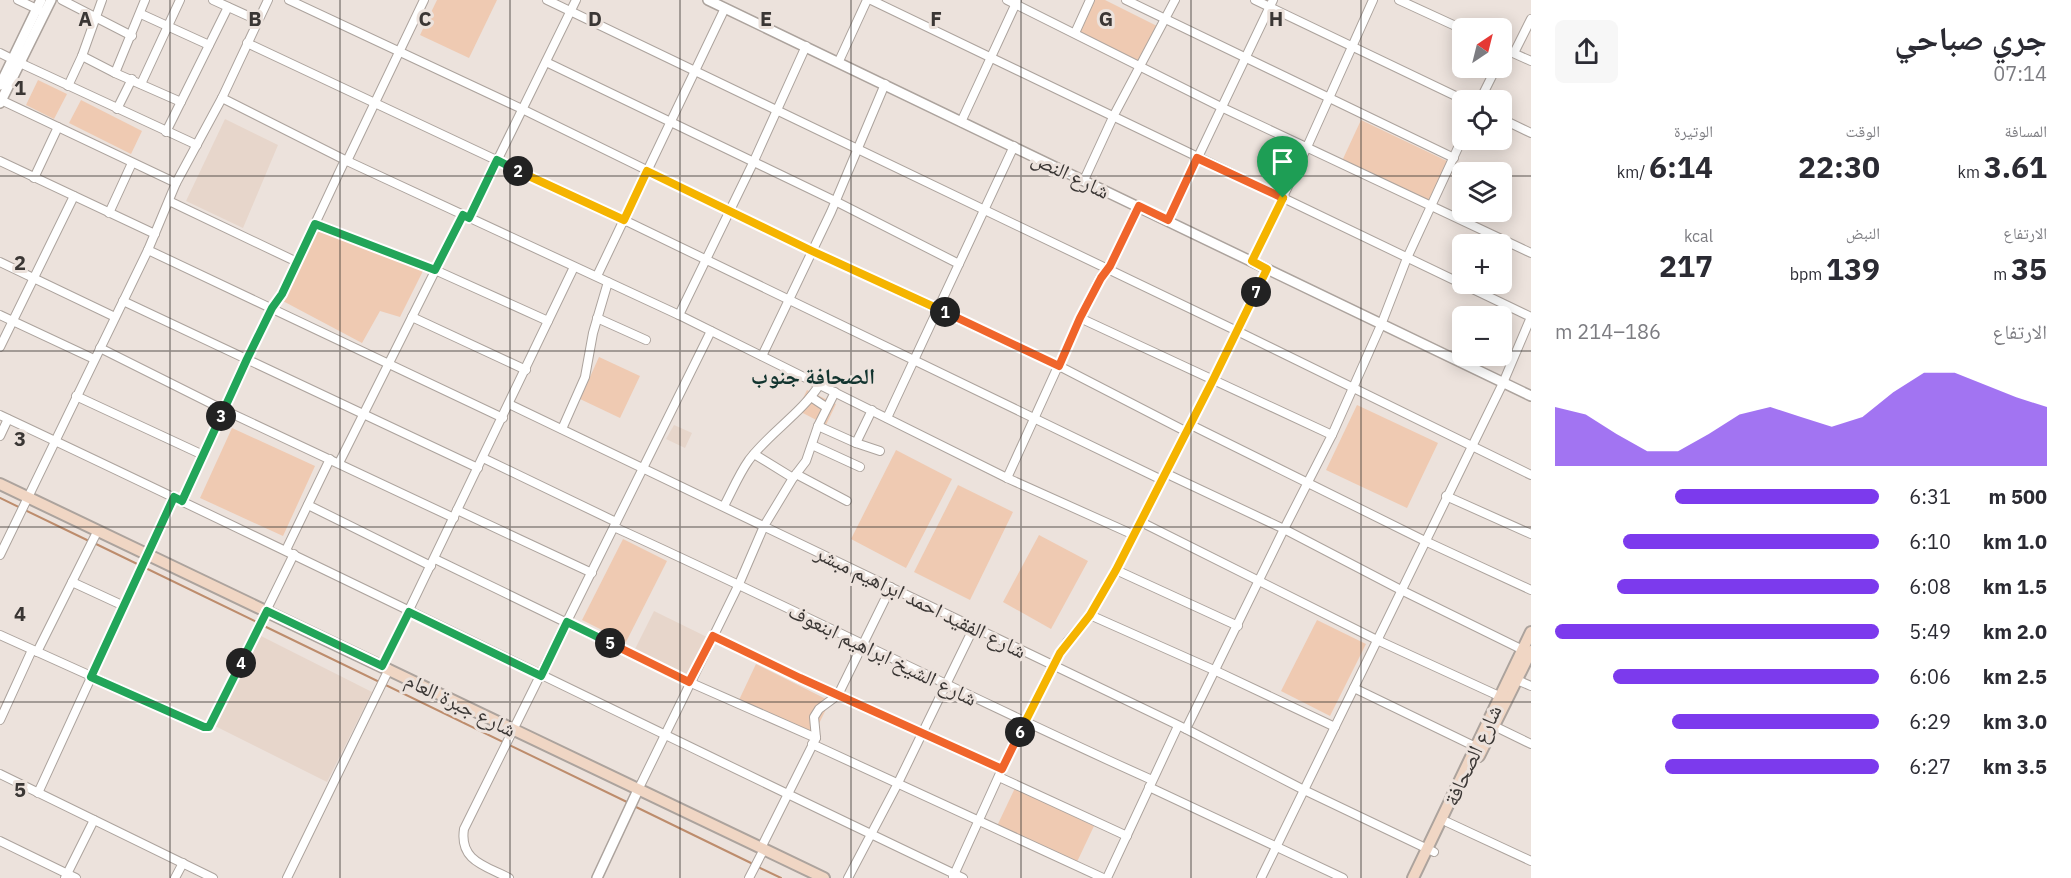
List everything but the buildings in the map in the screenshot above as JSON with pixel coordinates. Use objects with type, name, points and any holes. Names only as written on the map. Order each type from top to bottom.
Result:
[{"type":"main road","name":"شارع جبرة العام","points":[[0,483],[824,878]]},
{"type":"main road","name":"شارع الصحافة","points":[[1413,878],[1447,822],[1517,680],[1531,632]]},
{"type":"main road","name":"شارع الصحافة","points":[[1421,878],[1431,850],[1499,696],[1527,650]]},
{"type":"street","points":[[18,0],[41,7]]},
{"type":"street","points":[[51,0],[41,7],[16,61],[1,102],[176,183]]},
{"type":"street","points":[[62,0],[132,36]]},
{"type":"street","points":[[68,86],[82,56],[102,0]]},
{"type":"street","points":[[115,73],[145,0]]},
{"type":"street","points":[[141,84],[180,0]]},
{"type":"street","points":[[213,0],[257,20]]},
{"type":"street","points":[[0,555],[148,249],[176,183],[222,98],[268,0]]},
{"type":"street","points":[[289,0],[522,109],[812,251],[1309,483],[1425,541],[1531,590]]},
{"type":"street","points":[[38,793],[148,554],[203,455],[247,359],[272,308],[282,294],[423,0]]},
{"type":"street","points":[[547,0],[1531,475]]},
{"type":"street","points":[[0,634],[91,677],[204,727],[209,727],[267,611],[308,505],[363,414],[435,270],[497,160],[576,0]]},
{"type":"street","name":"شارع النص","points":[[708,0],[839,61],[1531,396]]},
{"type":"street","points":[[839,61],[869,0],[1531,317],[1503,383],[1262,878]]},
{"type":"street","points":[[1007,0],[1017,2],[1221,107],[1531,253]]},
{"type":"street","points":[[1075,33],[1090,0]]},
{"type":"street","points":[[1126,0],[1454,158]]},
{"type":"street","points":[[1084,180],[1114,116],[1175,0]]},
{"type":"street","points":[[1255,0],[1271,4],[1352,48],[1452,94]]},
{"type":"street","points":[[1252,261],[1307,147],[1373,0]]},
{"type":"street","points":[[1399,0],[1452,24]]},
{"type":"street","points":[[961,122],[1017,2]]},
{"type":"street","points":[[1168,220],[1271,4]]},
{"type":"street","points":[[166,132],[228,7]]},
{"type":"street","points":[[597,276],[725,8]]},
{"type":"street","points":[[141,14],[209,45]]},
{"type":"street","points":[[1531,19],[1514,53],[1531,61]]},
{"type":"street","points":[[247,43],[624,220],[1035,420],[1284,529],[1401,590],[1527,650]]},
{"type":"street","points":[[679,315],[753,163],[806,46]]},
{"type":"street","points":[[0,53],[117,110],[197,145]]},
{"type":"street","points":[[82,56],[181,102]]},
{"type":"street","points":[[0,85],[16,61]]},
{"type":"street","points":[[546,62],[835,201],[959,264]]},
{"type":"street","points":[[117,110],[132,79]]},
{"type":"street","points":[[762,356],[835,201],[885,84]]},
{"type":"street","points":[[222,98],[346,161],[679,315],[1007,478],[1134,535]]},
{"type":"street","points":[[1512,124],[1531,133]]},
{"type":"street","points":[[34,178],[58,127]]},
{"type":"street","points":[[887,417],[1014,146]]},
{"type":"street","points":[[308,505],[567,622],[814,741],[897,784],[1105,878],[1151,784],[1216,670],[1284,529],[1309,483],[1381,325],[1407,258],[1457,150]]},
{"type":"street","points":[[0,161],[154,234]]},
{"type":"street","points":[[109,213],[132,163]]},
{"type":"street","points":[[0,347],[74,196]]},
{"type":"street","points":[[169,201],[297,262]]},
{"type":"street","points":[[1007,478],[1080,318],[1139,206]]},
{"type":"street","points":[[315,224],[435,270],[548,321]]},
{"type":"street","points":[[148,249],[503,418]]},
{"type":"street","points":[[0,262],[115,317]]},
{"type":"street","points":[[287,878],[386,668],[409,612],[574,267]]},
{"type":"street","points":[[953,876],[1053,665],[1067,642],[1090,615],[1116,570],[1267,269]]},
{"type":"street","points":[[562,429],[584,383],[597,318],[608,282]]},
{"type":"street","points":[[123,301],[478,468]]},
{"type":"street","points":[[0,315],[94,359]]},
{"type":"street","points":[[412,317],[526,370]]},
{"type":"street","points":[[597,318],[646,340]]},
{"type":"street","points":[[1080,318],[1332,435]]},
{"type":"street","points":[[509,878],[474,860],[466,851],[463,840],[464,829],[711,331]]},
{"type":"street","points":[[100,348],[224,410],[334,461],[592,573]]},
{"type":"street","points":[[724,506],[754,454],[811,397],[820,384]]},
{"type":"street","points":[[597,878],[689,682],[739,584],[764,526],[794,476],[802,468],[826,407],[835,392]]},
{"type":"street","points":[[76,396],[203,455]]},
{"type":"street","points":[[811,397],[826,407]]},
{"type":"street","name":"شارع الفقيد احمد ابراهيم مبشر","points":[[510,404],[891,586],[1182,727],[1304,790],[1431,850]]},
{"type":"street","points":[[856,443],[872,410]]},
{"type":"street","points":[[0,436],[4,417],[290,552],[953,876],[963,878]]},
{"type":"street","points":[[818,426],[880,451]]},
{"type":"street","points":[[812,445],[860,467]]},
{"type":"street","points":[[754,454],[848,501]]},
{"type":"street","name":"شارع الشيخ ابراهيم ابنعوف","points":[[483,458],[1343,878]]},
{"type":"street","points":[[1446,496],[1531,534]]},
{"type":"street","points":[[1140,522],[1377,640],[1499,696]]},
{"type":"street","points":[[0,720],[98,530]]},
{"type":"street","points":[[1116,570],[1238,626]]},
{"type":"street","points":[[72,582],[124,606]]},
{"type":"street","points":[[749,878],[814,741],[814,717],[819,709],[838,695],[891,586]]},
{"type":"street","points":[[1090,615],[1216,670],[1335,727]]},
{"type":"street","points":[[848,878],[974,627]]},
{"type":"street","points":[[713,636],[921,733],[1126,836]]},
{"type":"street","points":[[1517,680],[1531,686]]},
{"type":"street","points":[[1354,688],[1476,747]]},
{"type":"street","points":[[1494,726],[1531,744]]},
{"type":"street","points":[[0,774],[213,878]]},
{"type":"street","points":[[66,876],[94,820]]},
{"type":"street","points":[[1447,822],[1531,861]]},
{"type":"street","points":[[0,841],[66,876],[76,878]]},
{"type":"street","points":[[176,878],[183,863]]},
{"type":"shaded area","points":[[437,0],[497,0],[469,58],[420,35]]},
{"type":"shaded area","points":[[1093,0],[1105,0],[1159,27],[1139,67],[1075,35]]},
{"type":"shaded area","points":[[38,80],[67,94],[54,119],[26,105]]},
{"type":"shaded area","points":[[81,100],[142,131],[131,154],[69,123]]},
{"type":"shaded area","points":[[225,119],[278,145],[243,228],[186,201]]},
{"type":"shaded area","points":[[1361,120],[1449,162],[1430,203],[1342,161]]},
{"type":"shaded area","points":[[316,227],[423,271],[400,317],[380,311],[362,343],[281,300]]},
{"type":"shaded area","points":[[599,357],[640,376],[620,418],[580,399]]},
{"type":"shaded area","points":[[807,390],[836,404],[826,425],[797,410]]},
{"type":"shaded area","points":[[1357,405],[1438,443],[1407,508],[1326,470]]},
{"type":"shaded area","points":[[674,425],[692,433],[685,448],[666,439]]},
{"type":"shaded area","points":[[232,428],[315,466],[283,536],[200,498]]},
{"type":"shaded area","points":[[896,450],[952,479],[906,568],[851,539]]},
{"type":"shaded area","points":[[958,485],[1013,512],[970,600],[914,572]]},
{"type":"shaded area","points":[[1039,535],[1088,561],[1051,629],[1003,602]]},
{"type":"shaded area","points":[[623,539],[667,561],[626,642],[582,620]]},
{"type":"shaded area","points":[[654,611],[711,639],[691,678],[635,649]]},
{"type":"shaded area","points":[[1317,620],[1366,644],[1330,716],[1281,691]]},
{"type":"shaded area","points":[[261,636],[372,692],[327,782],[215,726]]},
{"type":"shaded area","points":[[756,664],[830,701],[813,736],[739,700]]},
{"type":"shaded area","points":[[1015,788],[1094,826],[1076,864],[997,826]]},
{"type":"waterway","points":[[0,498],[89,541]]},
{"type":"waterway","points":[[94,543],[257,622]]},
{"type":"waterway","points":[[262,625],[629,803]]},
{"type":"waterway","points":[[634,806],[753,864]]},
{"type":"waterway","points":[[758,867],[781,878]]},
{"type":"district","name":"الصحافة جنوب","points":[[813,375]]},
{"type":"route","points":[[1197,158],[1283,198],[1252,261],[1267,269],[1213,380],[1116,570],[1090,615],[1067,642],[1053,665],[1002,769],[713,636],[689,682],[567,622],[541,676],[409,612],[382,666],[267,611],[209,727],[204,727],[91,677],[174,497],[182,501],[247,359],[272,308],[282,294],[315,224],[435,270],[463,215],[469,218],[497,160],[624,220],[647,171],[1059,366],[1080,318],[1110,266],[1139,206],[1168,220],[1197,158]]}]
